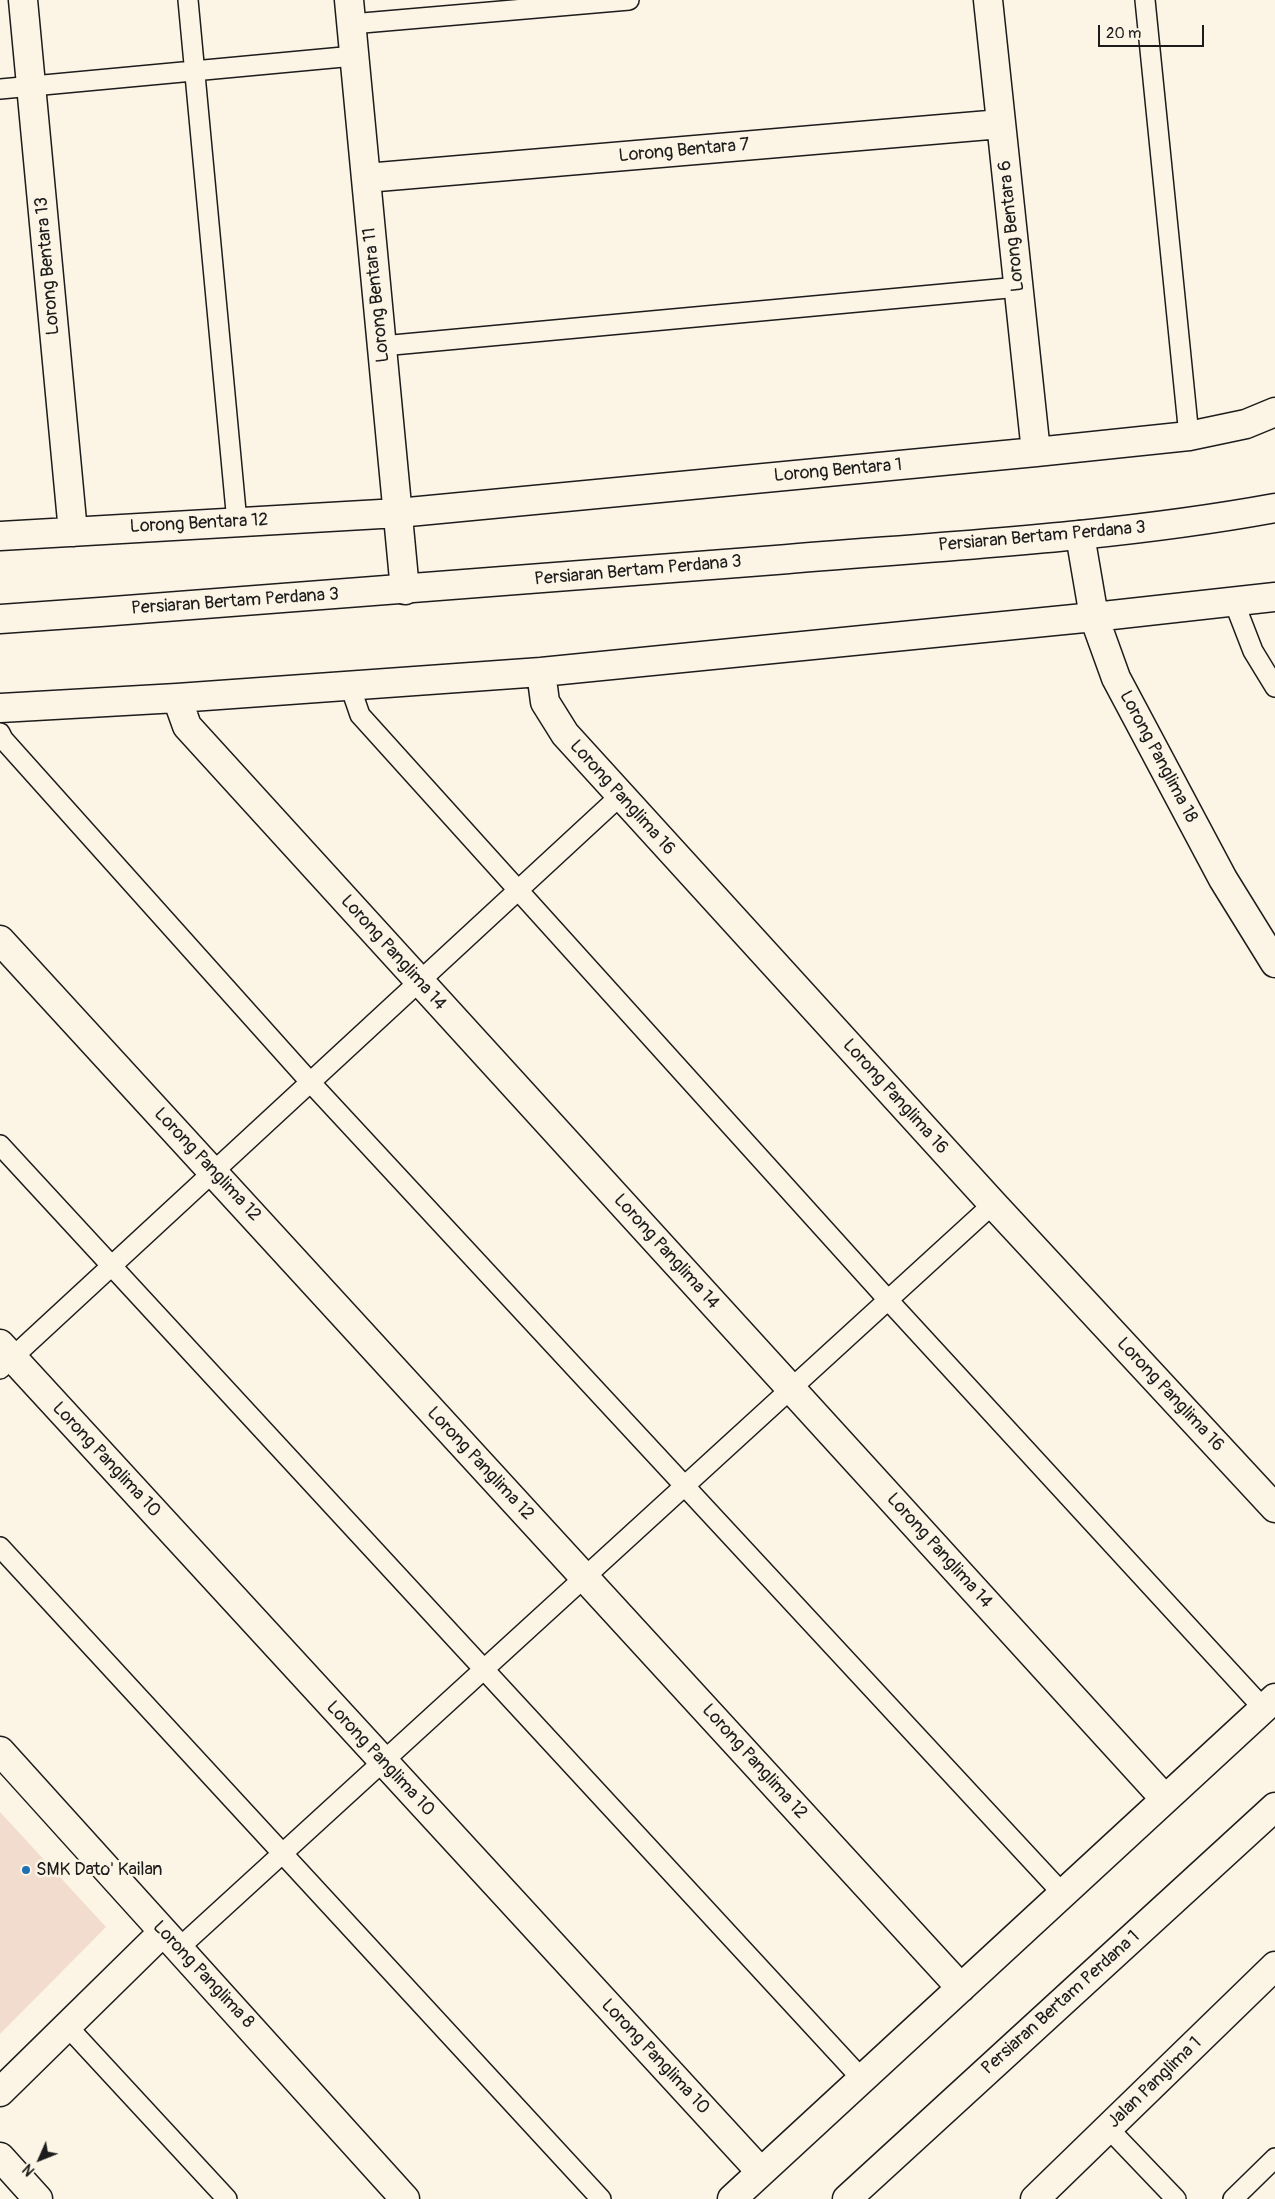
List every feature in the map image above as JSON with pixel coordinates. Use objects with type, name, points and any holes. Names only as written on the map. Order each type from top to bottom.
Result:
[{"type":"street","name":"Lorong Bentara 13","points":[[23,0],[73,532]]},
{"type":"street","name":"Lorong Bentara 6","points":[[988,0],[1036,452]]},
{"type":"street","name":"Lorong Bentara 11","points":[[350,12],[405,590]]},
{"type":"street","name":"Lorong Bentara 7","points":[[366,178],[1001,124]]},
{"type":"street","name":"Lorong Bentara 1","points":[[398,513],[1189,436],[1246,424],[1275,412]]},
{"type":"street","name":"Persiaran Bertam Perdana 3","points":[[0,619],[405,590],[1080,535],[1224,517],[1275,508]]},
{"type":"street","name":"Lorong Bentara 12","points":[[0,536],[398,513]]},
{"type":"street","name":"Lorong Panglima 18","points":[[1080,535],[1094,617],[1116,678],[1223,879],[1275,963]]},
{"type":"street","points":[[0,708],[177,698],[541,672],[1275,597]]},
{"type":"street","name":"Lorong Panglima 16","points":[[541,672],[545,702],[560,726],[620,796],[993,1204],[1275,1508]]},
{"type":"street","name":"Lorong Panglima 14","points":[[177,698],[187,726],[1165,1799]]},
{"type":"street","name":"Lorong Panglima 12","points":[[0,940],[961,1988]]},
{"type":"street","name":"Lorong Panglima 10","points":[[4,1357],[383,1762],[761,2172]]},
{"type":"street","points":[[732,2199],[1269,1704]]},
{"type":"street","name":"Lorong Panglima 8","points":[[0,1751],[405,2199]]},
{"type":"street","name":"Persiaran Bertam Perdana 1","points":[[847,2199],[1275,1807]]},
{"type":"street","points":[[0,2092],[67,2026],[171,1940]]},
{"type":"street","name":"Jalan Panglima 1","points":[[1035,2199],[1275,1966]]},
{"type":"street","points":[[0,2157],[38,2199]]},
{"type":"lane","points":[[188,0],[237,522]]},
{"type":"lane","points":[[350,12],[629,0]]},
{"type":"lane","points":[[1146,0],[1189,436]]},
{"type":"lane","points":[[0,89],[354,56]]},
{"type":"lane","points":[[382,346],[1019,287]]},
{"type":"lane","points":[[1234,602],[1253,651],[1275,687]]},
{"type":"lane","points":[[350,686],[360,715],[889,1300],[1269,1704]]},
{"type":"lane","points":[[0,733],[9,746],[311,1082],[684,1487],[1063,1894]]},
{"type":"lane","points":[[4,1357],[112,1266],[620,796]]},
{"type":"lane","points":[[0,1145],[862,2079]]},
{"type":"lane","points":[[171,1940],[282,1853],[792,1390],[993,1204]]},
{"type":"lane","points":[[0,1547],[601,2199]]},
{"type":"lane","points":[[67,2026],[227,2199]]},
{"type":"lane","points":[[1109,2129],[1176,2199]]},
{"type":"lane","points":[[1233,2199],[1275,2158]]},
{"type":"shaded area","name":"SMK Dato' Kailan","points":[[0,1812],[106,1927],[0,2034]]},
{"type":"place","name":"SMK Dato' Kailan","points":[[26,1870]]}]
